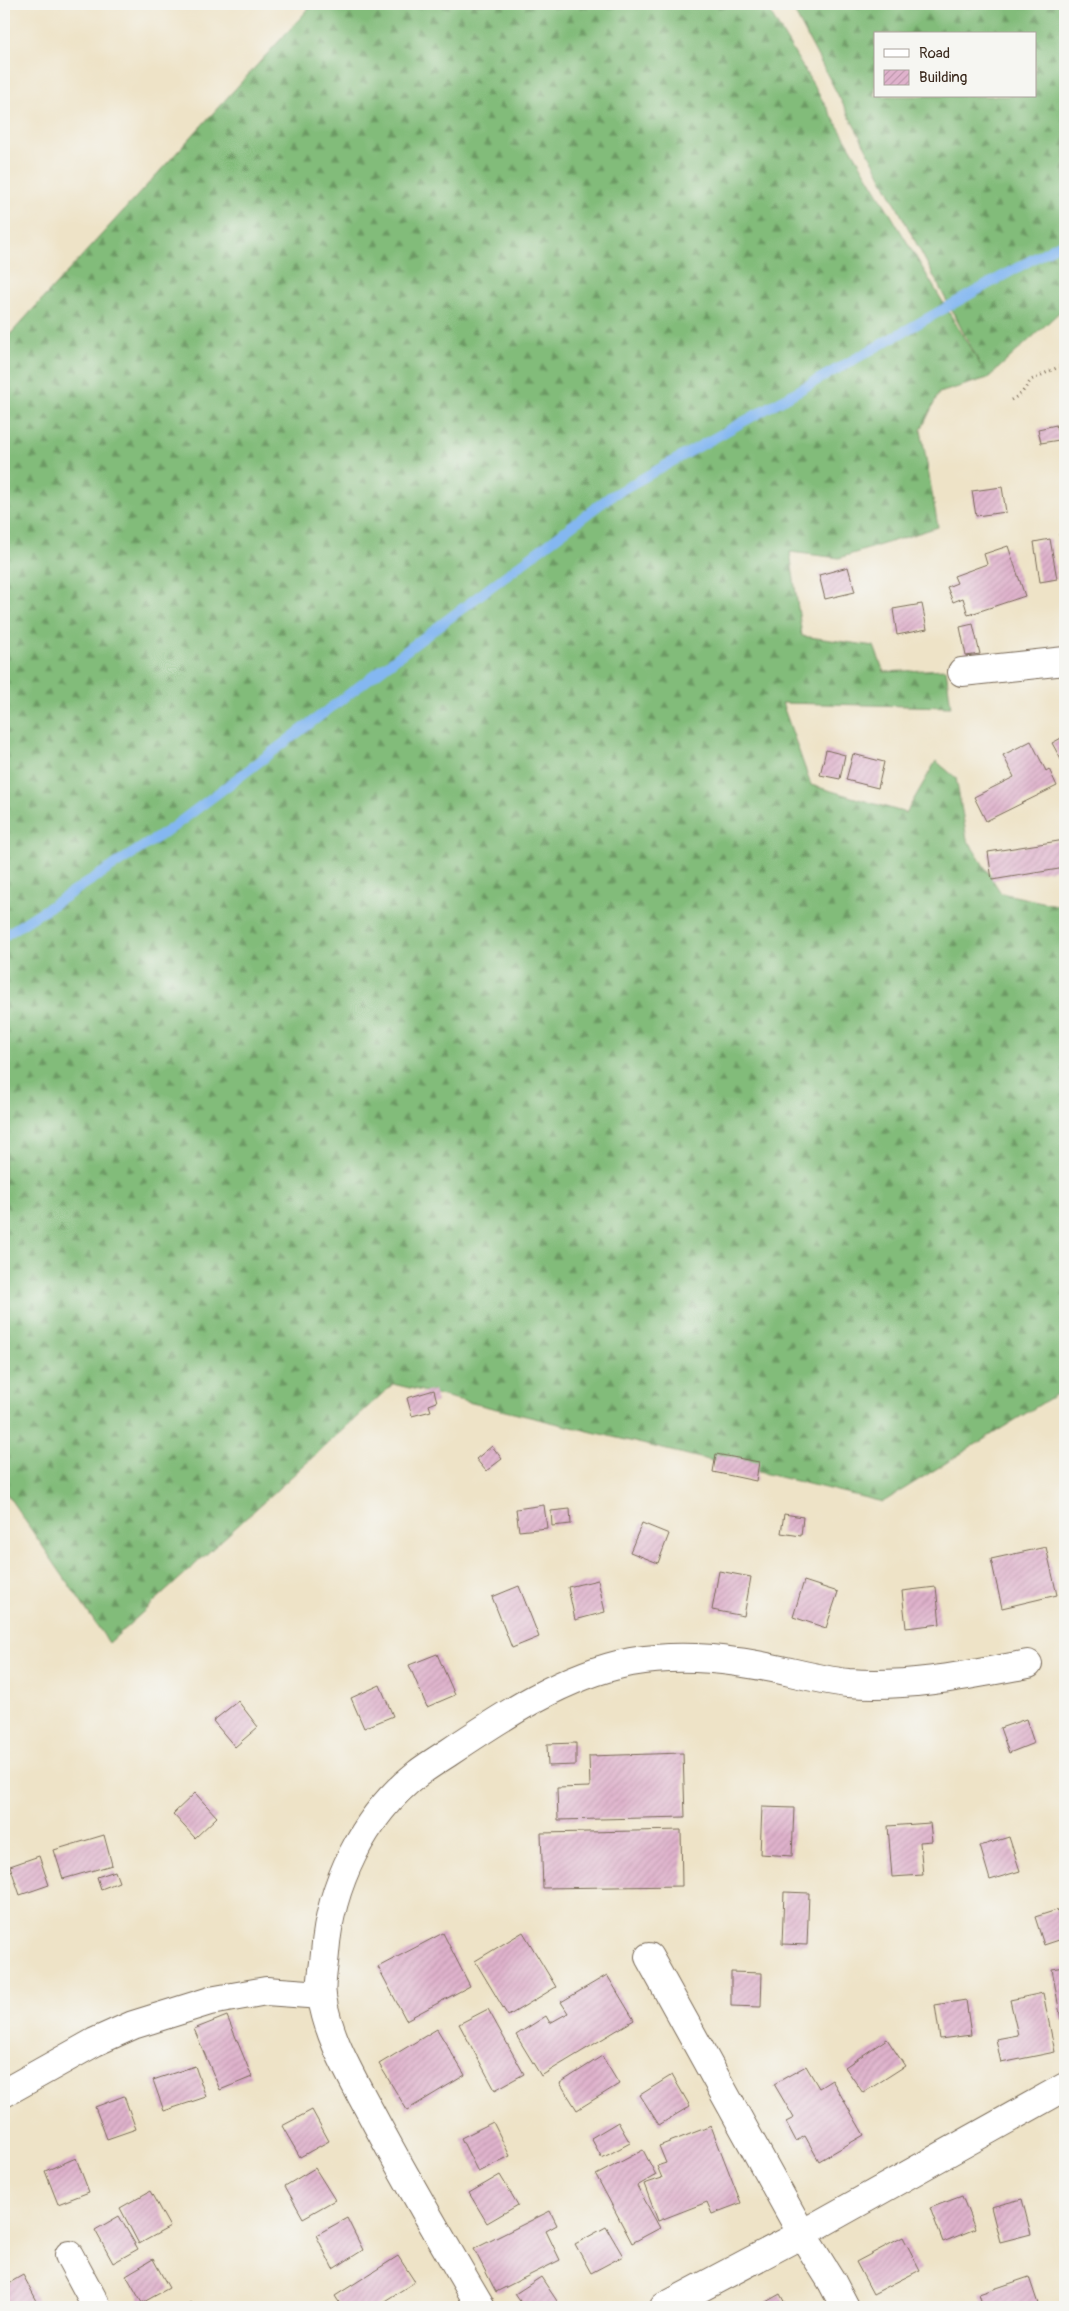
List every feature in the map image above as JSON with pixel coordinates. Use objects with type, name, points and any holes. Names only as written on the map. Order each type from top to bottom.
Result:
[{"type":"street","points":[[962,672],[1065,661]]},
{"type":"street","points":[[481,2307],[419,2200],[343,2059],[330,2026],[322,1994],[327,1929],[340,1884],[358,1845],[379,1812],[415,1776],[495,1721],[574,1679],[631,1662],[674,1659],[736,1662],[847,1683],[941,1680],[1028,1664]]},
{"type":"street","points":[[649,1957],[802,2234],[845,2307]]},
{"type":"street","points":[[4,2093],[95,2042],[133,2024],[202,2003],[266,1991],[322,1994]]},
{"type":"street","points":[[664,2307],[802,2234],[1065,2087]]},
{"type":"street","points":[[69,2255],[97,2307]]},
{"type":"path","points":[[1011,400],[1021,394],[1031,380],[1065,364]]},
{"type":"green space","points":[[313,4],[765,4],[981,366],[790,4],[1065,4],[1065,307],[988,378],[939,393],[921,430],[938,527],[839,558],[790,552],[802,636],[874,646],[884,672],[946,669],[951,707],[782,703],[811,785],[906,813],[936,761],[956,778],[967,839],[1001,893],[1065,907],[1065,1389],[883,1502],[393,1384],[109,1643],[4,1490],[4,341]]},
{"type":"building","points":[[1056,425],[1059,440],[1041,443],[1038,429]]},
{"type":"building","points":[[1002,487],[1006,512],[976,516],[972,491]]},
{"type":"building","points":[[1065,532],[1065,558],[1059,534]]},
{"type":"building","points":[[1050,539],[1057,579],[1040,582],[1034,542]]},
{"type":"building","points":[[1008,546],[1025,596],[968,615],[963,598],[953,602],[947,587],[957,583],[954,576],[987,564],[984,554]]},
{"type":"building","points":[[848,567],[855,592],[825,599],[819,575]]},
{"type":"building","points":[[922,604],[927,629],[897,635],[893,609]]},
{"type":"building","points":[[973,624],[980,654],[966,656],[960,627]]},
{"type":"building","points":[[1065,736],[1065,767],[1052,743]]},
{"type":"building","points":[[1031,741],[1046,771],[1049,769],[1057,786],[986,821],[974,797],[1014,777],[1003,755]]},
{"type":"building","points":[[826,750],[845,755],[840,779],[820,775]]},
{"type":"building","points":[[853,754],[884,762],[878,788],[846,780]]},
{"type":"building","points":[[1065,840],[1065,868],[992,880],[988,852]]},
{"type":"building","points":[[434,1390],[437,1402],[429,1405],[431,1411],[412,1416],[407,1398]]},
{"type":"building","points":[[492,1446],[502,1459],[486,1471],[476,1459]]},
{"type":"building","points":[[716,1454],[759,1462],[756,1481],[713,1472]]},
{"type":"building","points":[[544,1505],[547,1528],[519,1531],[516,1509]]},
{"type":"building","points":[[570,1509],[571,1524],[552,1526],[551,1511]]},
{"type":"building","points":[[784,1514],[803,1517],[801,1536],[781,1533]]},
{"type":"building","points":[[642,1523],[669,1534],[658,1563],[630,1552]]},
{"type":"building","points":[[1046,1547],[1057,1595],[1002,1608],[991,1559]]},
{"type":"building","points":[[719,1571],[751,1577],[744,1616],[712,1610]]},
{"type":"building","points":[[598,1580],[605,1612],[575,1620],[568,1587]]},
{"type":"building","points":[[804,1581],[838,1592],[826,1628],[793,1617]]},
{"type":"building","points":[[519,1586],[539,1637],[512,1648],[492,1597]]},
{"type":"building","points":[[936,1587],[940,1624],[906,1628],[902,1591]]},
{"type":"building","points":[[437,1654],[455,1695],[427,1707],[409,1665]]},
{"type":"building","points":[[380,1685],[393,1716],[364,1728],[351,1698]]},
{"type":"building","points":[[238,1701],[258,1727],[235,1747],[213,1721]]},
{"type":"building","points":[[1026,1719],[1034,1743],[1009,1753],[1000,1728]]},
{"type":"building","points":[[576,1743],[576,1765],[548,1766],[547,1744]]},
{"type":"building","points":[[683,1753],[685,1817],[558,1820],[557,1788],[590,1787],[589,1756]]},
{"type":"building","points":[[195,1793],[217,1817],[195,1838],[173,1814]]},
{"type":"building","points":[[762,1807],[794,1808],[792,1856],[760,1854]]},
{"type":"building","points":[[930,1823],[932,1841],[920,1842],[923,1875],[892,1877],[888,1826]]},
{"type":"building","points":[[681,1830],[682,1886],[543,1888],[541,1833]]},
{"type":"building","points":[[104,1835],[112,1865],[63,1879],[54,1850]]},
{"type":"building","points":[[1009,1837],[1020,1871],[990,1880],[980,1846]]},
{"type":"building","points":[[39,1856],[49,1885],[20,1895],[10,1866]]},
{"type":"building","points":[[115,1871],[119,1882],[101,1889],[97,1877]]},
{"type":"building","points":[[784,1892],[809,1893],[807,1945],[782,1944]]},
{"type":"building","points":[[1057,1910],[1065,1938],[1044,1945],[1035,1917]]},
{"type":"building","points":[[523,1932],[556,1987],[508,2016],[475,1961]]},
{"type":"building","points":[[443,1933],[470,1986],[406,2020],[378,1967]]},
{"type":"building","points":[[1065,1967],[1065,2019],[1061,2020],[1052,1969]]},
{"type":"building","points":[[731,1972],[762,1973],[761,2007],[731,2006]]},
{"type":"building","points":[[607,1975],[634,2020],[541,2076],[516,2035],[546,2016],[550,2023],[568,2013],[561,2002]]},
{"type":"building","points":[[1043,1993],[1055,2052],[1001,2063],[996,2039],[1018,2035],[1010,2000]]},
{"type":"building","points":[[966,2000],[971,2035],[940,2039],[935,2005]]},
{"type":"building","points":[[488,2009],[524,2074],[495,2090],[459,2024]]},
{"type":"building","points":[[227,2016],[252,2077],[220,2090],[194,2029]]},
{"type":"building","points":[[437,2029],[465,2075],[407,2110],[379,2064]]},
{"type":"building","points":[[887,2039],[905,2066],[863,2093],[845,2067]]},
{"type":"building","points":[[602,2056],[619,2084],[577,2110],[560,2083]]},
{"type":"building","points":[[195,2066],[206,2097],[164,2111],[153,2080]]},
{"type":"building","points":[[806,2066],[819,2088],[832,2080],[864,2135],[819,2161],[805,2136],[796,2141],[786,2122],[794,2118],[774,2084]]},
{"type":"building","points":[[672,2075],[690,2106],[659,2125],[640,2095]]},
{"type":"building","points":[[124,2096],[136,2129],[107,2139],[95,2107]]},
{"type":"building","points":[[312,2110],[329,2141],[300,2157],[282,2126]]},
{"type":"building","points":[[493,2122],[510,2156],[478,2172],[461,2138]]},
{"type":"building","points":[[618,2122],[630,2143],[602,2158],[591,2138]]},
{"type":"building","points":[[711,2126],[741,2203],[712,2214],[707,2202],[658,2221],[644,2184],[662,2178],[657,2166],[666,2163],[659,2146]]},
{"type":"building","points":[[643,2150],[656,2175],[637,2186],[660,2228],[632,2243],[596,2175]]},
{"type":"building","points":[[76,2158],[89,2192],[58,2204],[45,2171]]},
{"type":"building","points":[[315,2168],[335,2200],[303,2218],[285,2186]]},
{"type":"building","points":[[500,2175],[518,2205],[487,2223],[469,2193]]},
{"type":"building","points":[[150,2191],[170,2227],[139,2244],[120,2208]]},
{"type":"building","points":[[962,2196],[975,2229],[943,2242],[930,2208]]},
{"type":"building","points":[[1022,2199],[1031,2234],[1000,2242],[991,2207]]},
{"type":"building","points":[[550,2211],[557,2225],[546,2231],[560,2260],[496,2292],[474,2249]]},
{"type":"building","points":[[119,2216],[138,2249],[113,2263],[95,2230]]},
{"type":"building","points":[[347,2218],[363,2250],[333,2269],[316,2235]]},
{"type":"building","points":[[606,2227],[623,2256],[591,2273],[575,2244]]},
{"type":"building","points":[[903,2237],[920,2270],[873,2294],[856,2262]]},
{"type":"building","points":[[398,2256],[415,2282],[375,2307],[342,2307],[335,2296]]},
{"type":"building","points":[[153,2259],[169,2288],[142,2303],[126,2275]]},
{"type":"building","points":[[23,2275],[37,2301],[26,2307],[4,2307],[4,2286]]},
{"type":"building","points":[[541,2277],[559,2304],[555,2307],[524,2307],[515,2294]]},
{"type":"building","points":[[1029,2277],[1039,2307],[983,2307],[979,2294]]},
{"type":"building","points":[[780,2294],[787,2307],[757,2307]]},
{"type":"building","points":[[191,2302],[194,2307],[182,2307]]},
{"type":"waterway","points":[[4,936],[169,830],[611,496],[1065,241]]}]
